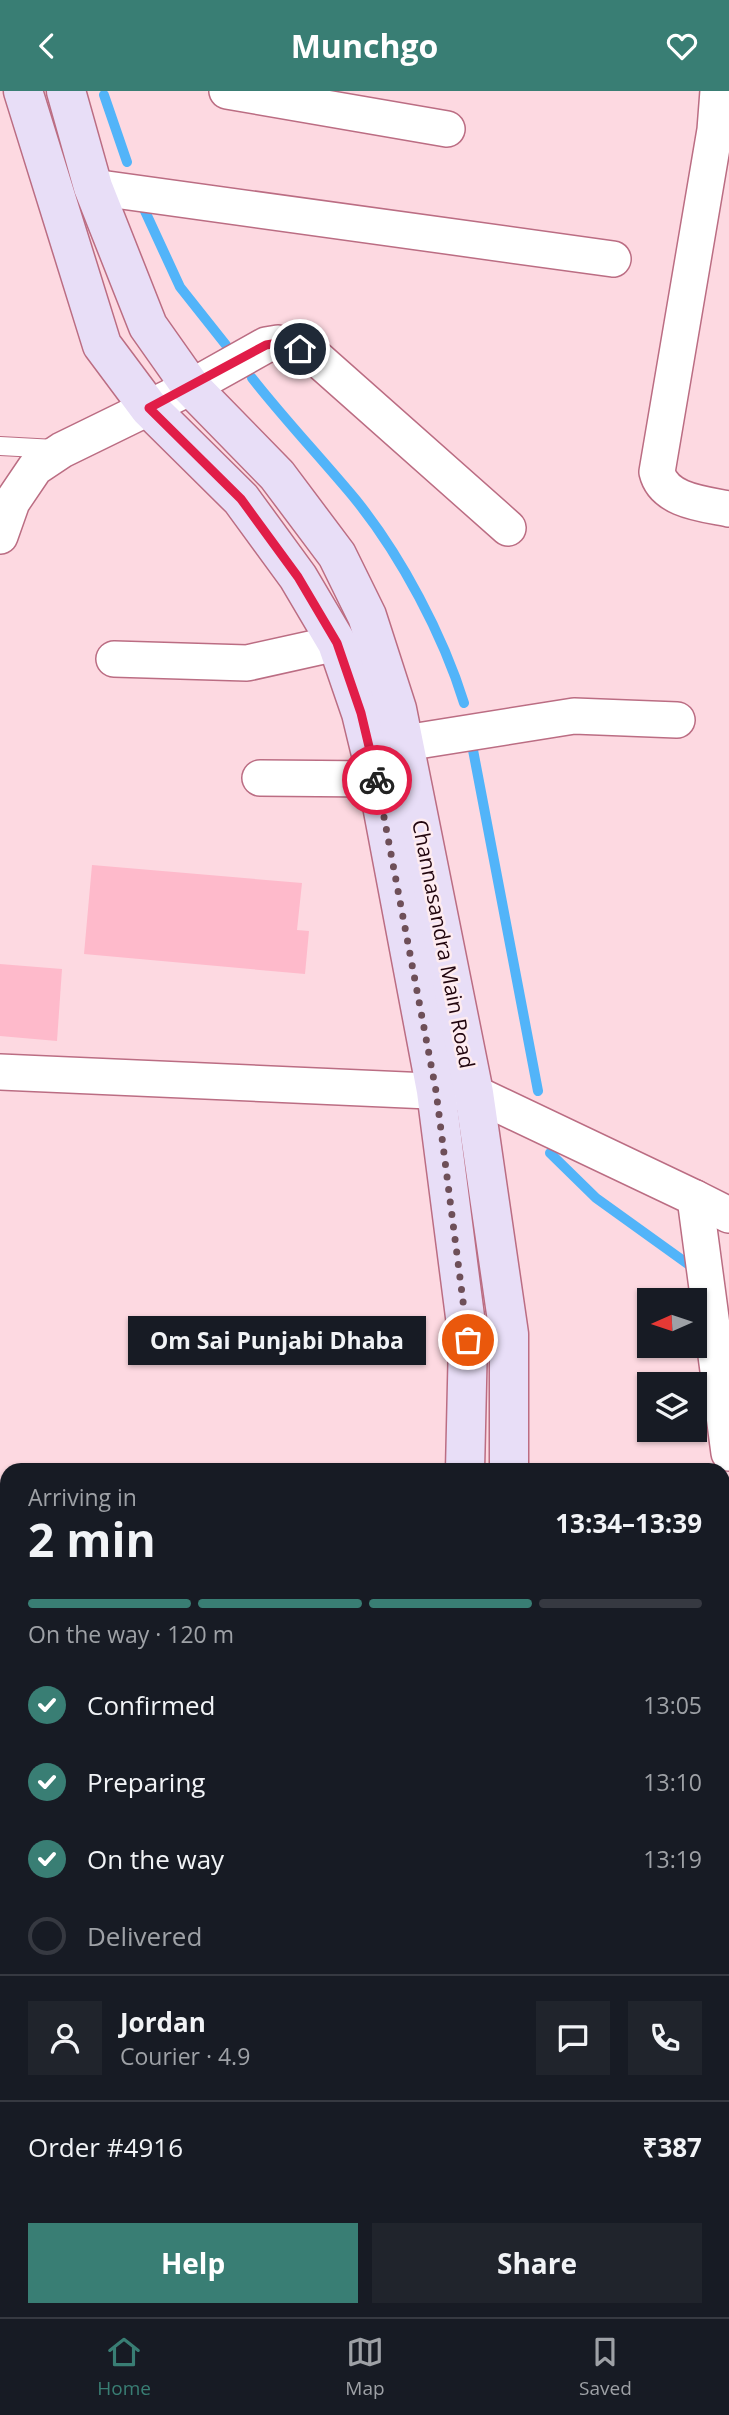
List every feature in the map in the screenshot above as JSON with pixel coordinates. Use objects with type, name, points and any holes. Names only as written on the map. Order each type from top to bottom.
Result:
[{"type":"main road","name":"Channasandra Main Road","points":[[23,91],[102,345],[149,408],[241,499],[298,577],[337,643],[361,713],[377,779],[436,1091],[468,1340],[465,1463]]},
{"type":"main road","name":"Channasandra Main Road","points":[[70,103],[93,187],[148,326],[191,387],[277,475],[337,555],[366,616],[405,743],[474,1093],[509,1334],[509,1463]]},
{"type":"main road","points":[[35,131],[70,103]]},
{"type":"main road","points":[[467,1422],[510,1420]]},
{"type":"street","points":[[227,91],[447,129]]},
{"type":"street","points":[[718,91],[715,130],[657,472],[660,484],[672,493],[729,509]]},
{"type":"street","points":[[93,187],[613,259]]},
{"type":"street","points":[[0,536],[12,502],[35,468],[62,450],[191,387],[266,345],[278,343],[312,354],[508,528]]},
{"type":"street","points":[[114,659],[247,663],[337,643]]},
{"type":"street","points":[[405,743],[574,716],[677,720]]},
{"type":"street","points":[[260,778],[377,779]]},
{"type":"street","points":[[1,1075],[474,1093],[729,1215]]},
{"type":"street","points":[[695,1198],[729,1453]]},
{"type":"lane","points":[[0,446],[62,450]]},
{"type":"building","points":[[92,865],[302,883],[297,930],[309,931],[305,974],[84,954]]},
{"type":"building","points":[[0,964],[62,969],[57,1041],[0,1036]]},
{"type":"waterway","points":[[104,95],[127,162]]},
{"type":"waterway","points":[[144,209],[180,287],[226,345]]},
{"type":"waterway","points":[[252,378],[356,500],[389,546],[419,597],[445,650],[464,703]]},
{"type":"waterway","points":[[473,750],[538,1091]]},
{"type":"waterway","points":[[550,1153],[596,1198],[692,1267]]},
{"type":"way so far","points":[[377,780],[436,1091],[468,1340]]},
{"type":"place","name":"Om Sai Punjabi Dhaba","points":[[468,1340]]},
{"type":"route","points":[[300,349],[278,343],[266,345],[149,408],[180,442],[241,499],[298,577],[337,643],[361,713],[377,780]]}]
